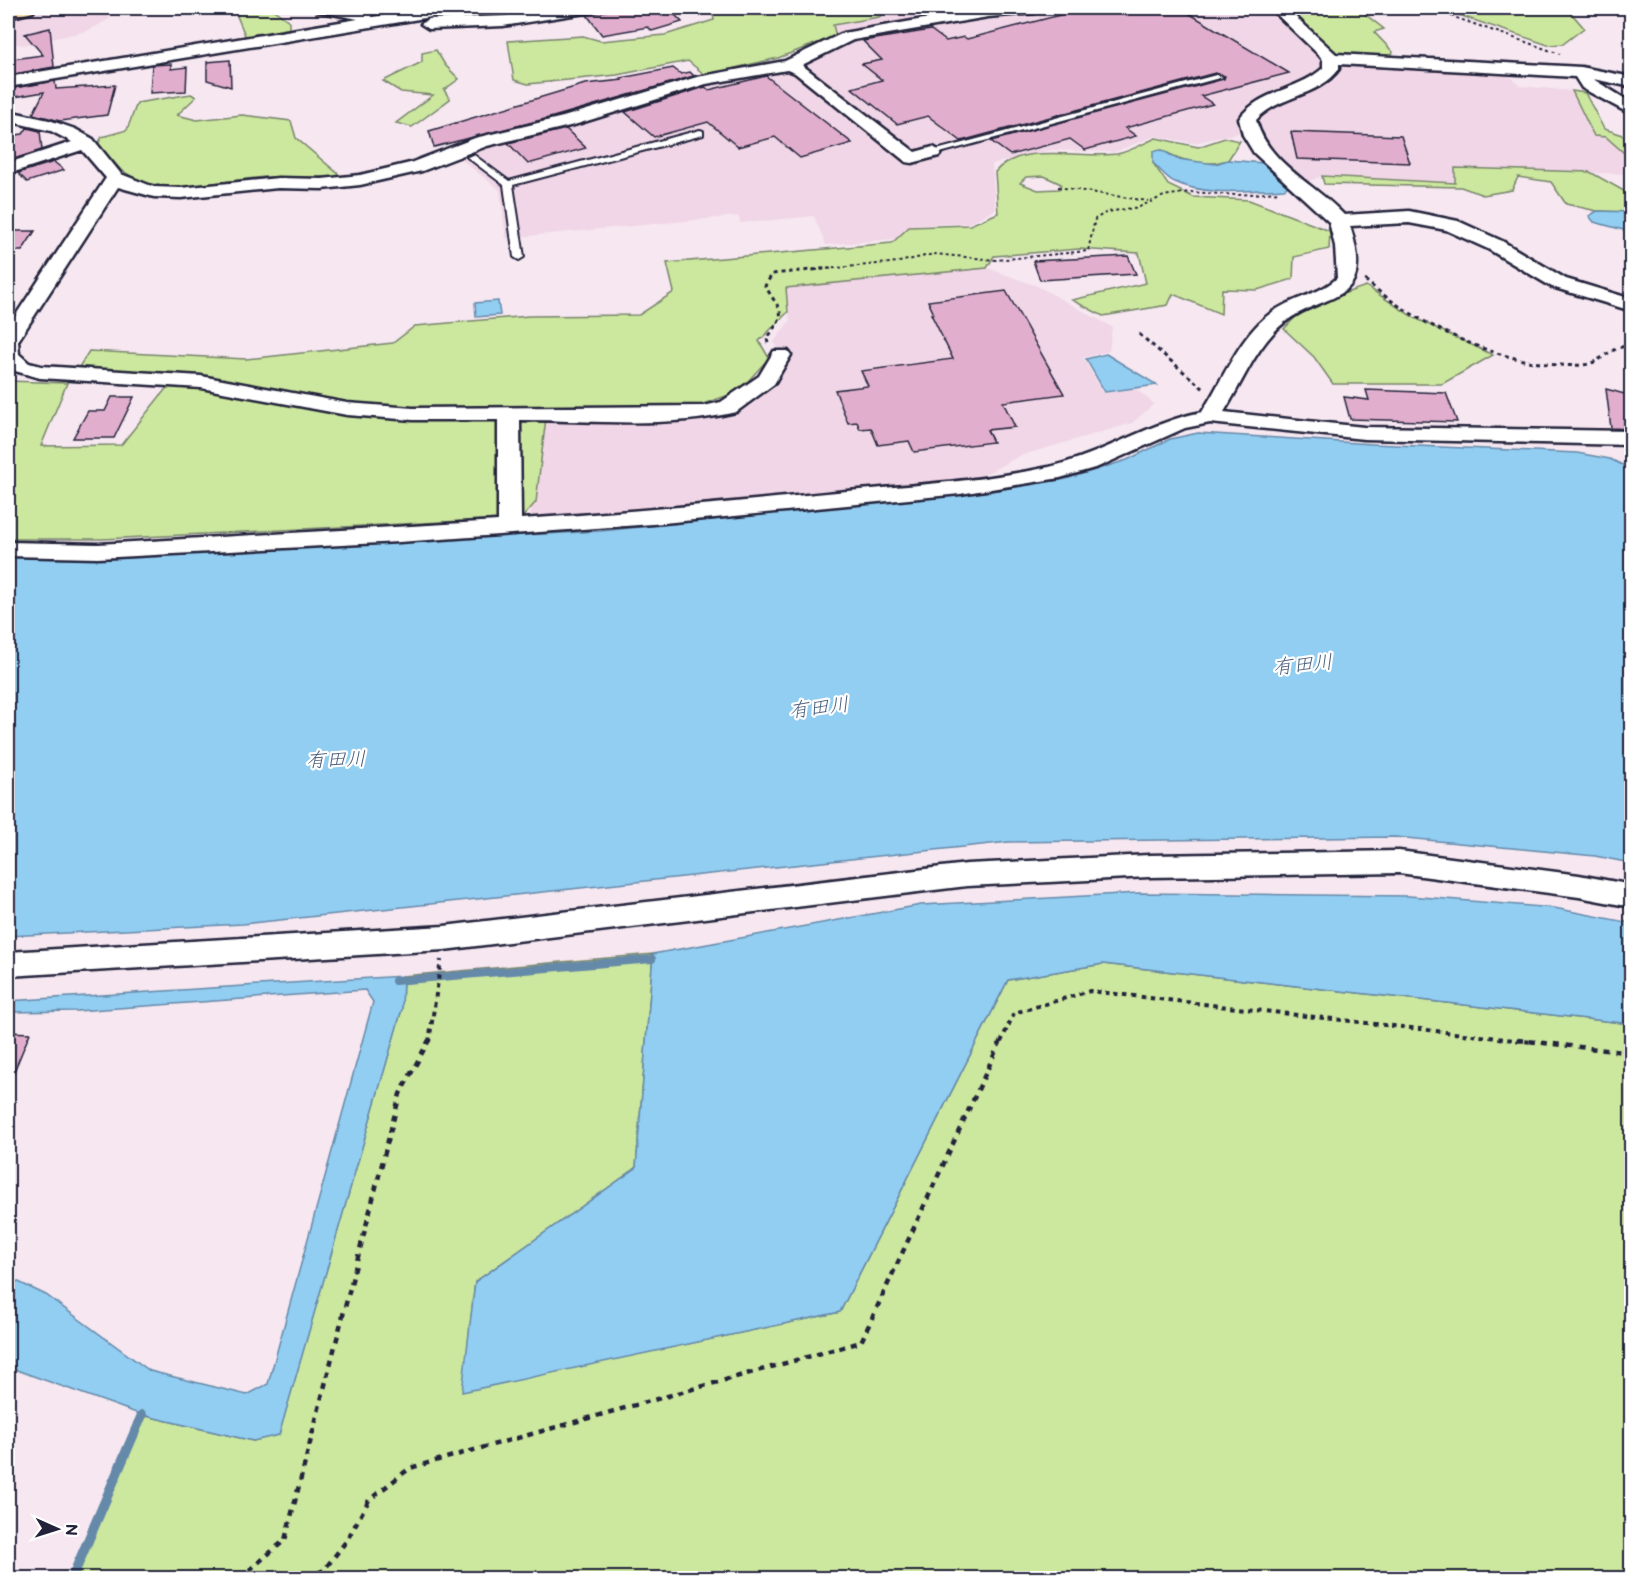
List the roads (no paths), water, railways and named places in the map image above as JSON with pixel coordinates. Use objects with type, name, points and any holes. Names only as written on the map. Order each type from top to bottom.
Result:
[{"type":"highway","points":[[8,12],[26,8]]},
{"type":"street","points":[[322,8],[414,24],[437,25],[513,20],[585,8]]},
{"type":"street","points":[[8,82],[455,8]]},
{"type":"street","points":[[8,116],[74,133],[87,143],[115,178],[133,187],[154,192],[180,193],[278,183],[322,184],[360,180],[416,167],[481,142],[568,121],[703,80],[789,65],[849,36],[988,12],[1035,8]]},
{"type":"street","points":[[1278,8],[1331,59],[1581,72],[1632,82]]},
{"type":"street","points":[[1214,411],[1256,342],[1276,319],[1347,279],[1348,269],[1338,221],[1308,190],[1261,154],[1249,134],[1247,119],[1257,106],[1323,78],[1331,69],[1331,59]]},
{"type":"street","points":[[789,65],[801,70],[912,158],[933,152]]},
{"type":"street","points":[[1581,72],[1588,85],[1632,110]]},
{"type":"street","points":[[8,169],[87,143]]},
{"type":"street","points":[[115,178],[8,341],[9,356],[22,367],[40,372],[201,382],[347,409],[413,414],[652,414],[704,412],[728,407],[767,380],[782,355]]},
{"type":"street","points":[[1338,221],[1409,217],[1451,225],[1495,245],[1559,283],[1632,305]]},
{"type":"street","points":[[8,549],[98,551],[510,527],[960,488],[1052,473],[1090,462],[1179,423],[1214,411],[1364,432],[1632,438]]},
{"type":"street","points":[[509,414],[510,527]]},
{"type":"street","points":[[1578,438],[1610,446],[1632,456]]},
{"type":"street","points":[[8,964],[444,938],[967,875],[1149,866],[1399,862],[1579,886],[1632,896]]},
{"type":"lane","points":[[933,152],[1219,78]]},
{"type":"lane","points":[[508,184],[700,133]]},
{"type":"lane","points":[[471,157],[508,184],[519,257]]},
{"type":"water","points":[[1162,150],[1177,159],[1215,164],[1228,160],[1263,163],[1290,185],[1284,189],[1229,192],[1187,187],[1169,179],[1153,163],[1153,151]]},
{"type":"water","points":[[1597,211],[1631,212],[1631,232],[1594,222],[1589,216]]},
{"type":"water","points":[[498,301],[500,315],[476,317],[475,303]]},
{"type":"water","points":[[1106,354],[1157,385],[1105,392],[1086,359]]},
{"type":"water","name":"有田川","points":[[1198,433],[1372,444],[1577,453],[1610,459],[1631,469],[1631,863],[1595,856],[1395,837],[1009,842],[243,924],[8,936],[8,557],[85,558],[601,531],[985,492],[1066,479],[1127,460],[1170,439]]},
{"type":"water","points":[[1139,893],[1409,896],[1554,908],[1631,923],[1631,1024],[1103,964],[1008,980],[840,1312],[462,1392],[475,1282],[636,1168],[653,954],[921,905]]},
{"type":"water","points":[[403,976],[402,1009],[279,1435],[253,1441],[142,1415],[8,1367],[8,1277],[46,1295],[150,1371],[247,1395],[268,1384],[373,1002],[365,990],[77,1011],[8,1012],[8,1001]]},
{"type":"waterway","points":[[395,981],[652,959]]},
{"type":"waterway","points":[[72,1578],[142,1415]]}]
